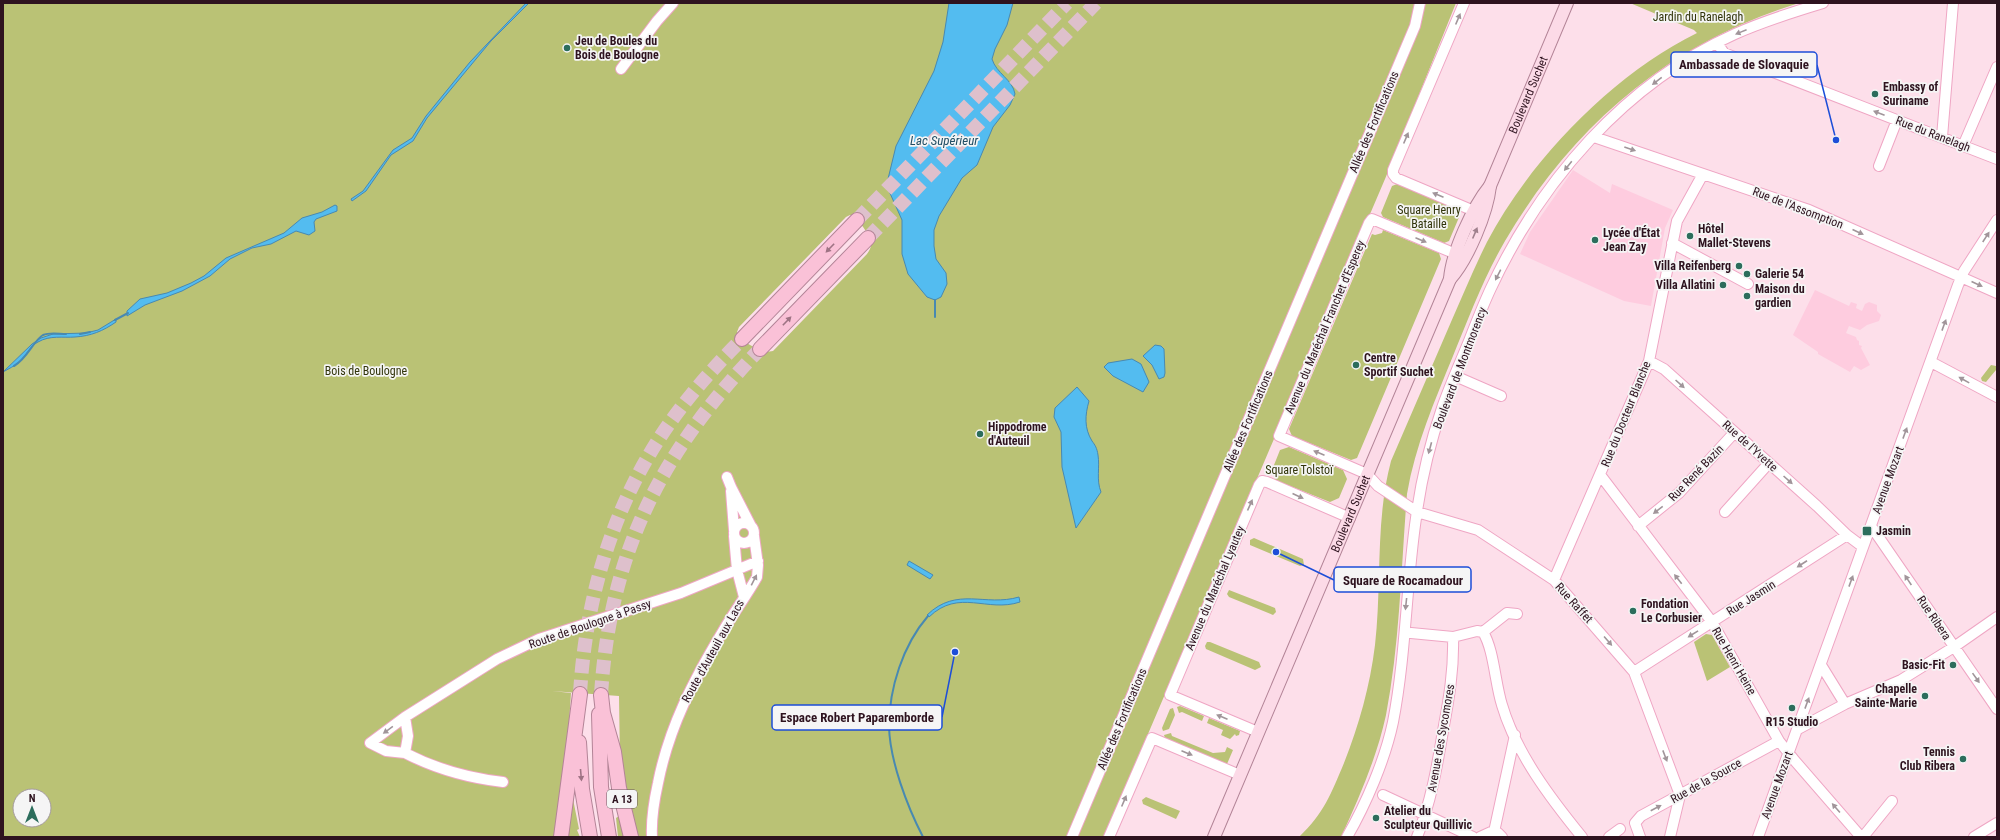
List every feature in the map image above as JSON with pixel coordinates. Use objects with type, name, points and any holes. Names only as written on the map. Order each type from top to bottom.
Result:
[{"type":"highway","points":[[742,339],[857,220]]},
{"type":"highway","points":[[760,349],[868,238]]},
{"type":"highway","points":[[561,837],[580,694],[580,768],[590,837]]},
{"type":"highway","name":"A 13","points":[[610,837],[600,765],[600,695],[603,713],[613,747],[619,788],[631,837]]},
{"type":"main road","name":"Boulevard Suchet","points":[[1450,279],[1451,264],[1478,201],[1490,186],[1567,3]]},
{"type":"main road","name":"Boulevard Suchet","points":[[1214,837],[1450,279],[1460,268],[1488,204],[1490,186]]},
{"type":"street","points":[[621,69],[673,3]]},
{"type":"street","name":"Allée des Fortifications","points":[[1072,837],[1412,33],[1420,3]]},
{"type":"street","points":[[1464,3],[1393,170],[1393,174],[1396,178],[1474,211]]},
{"type":"street","name":"Boulevard de Montmorency","points":[[1347,837],[1370,788],[1383,755],[1392,725],[1399,683],[1417,512],[1429,451],[1442,408],[1490,289],[1504,263],[1538,206],[1567,165],[1626,104],[1662,76],[1718,43],[1775,18],[1823,3]]},
{"type":"street","points":[[1942,137],[1953,3]]},
{"type":"street","name":"Rue du Ranelagh","points":[[1718,43],[1724,54],[1997,159]]},
{"type":"street","points":[[1963,146],[1997,67]]},
{"type":"street","points":[[1879,166],[1897,120]]},
{"type":"street","name":"Rue de l'Assomption","points":[[1594,136],[1809,210],[1997,293]]},
{"type":"street","name":"Rue du Docteur Blanche","points":[[1554,580],[1601,476],[1649,361],[1677,221],[1703,174]]},
{"type":"street","name":"Avenue du Maréchal Franchet d'Esperey","points":[[1367,474],[1279,436],[1372,219],[1456,254]]},
{"type":"street","name":"Avenue Mozart","points":[[1758,837],[1961,277],[1997,220]]},
{"type":"street","points":[[1672,243],[1748,284]]},
{"type":"street","name":"Rue de l'Yvette","points":[[1649,361],[1664,369],[1847,535],[1863,547]]},
{"type":"street","points":[[1931,362],[1997,397]]},
{"type":"street","points":[[1455,376],[1501,396]]},
{"type":"street","name":"Rue René Bazin","points":[[1638,526],[1679,493],[1734,433]]},
{"type":"street","points":[[1725,512],[1769,463]]},
{"type":"street","name":"Rue Raffet","points":[[1367,474],[1383,489],[1417,512],[1478,530],[1554,580],[1634,672],[1680,795]]},
{"type":"street","name":"Rue Henri Heine","points":[[1601,476],[1712,622],[1779,741],[1862,837]]},
{"type":"street","points":[[727,477],[731,487],[737,570],[744,597]]},
{"type":"street","name":"Avenue du Maréchal Lyautey","points":[[1258,732],[1170,695],[1237,535],[1259,485],[1262,482],[1267,482],[1350,518]]},
{"type":"street","name":"Route d'Auteuil aux Lacs","points":[[652,837],[656,792],[672,730],[695,680],[757,577],[758,561],[752,531],[731,487]]},
{"type":"street","points":[[742,523],[752,531],[750,541],[744,544],[738,542],[734,533],[742,523]]},
{"type":"street","name":"Rue Ribera","points":[[1871,526],[1954,647],[1994,697],[1997,710]]},
{"type":"street","name":"Rue Jasmin","points":[[1634,672],[1847,535]]},
{"type":"street","name":"Route de Boulogne à Passy","points":[[405,753],[386,751],[370,743],[405,717],[497,660],[539,639],[681,592],[758,561]]},
{"type":"street","points":[[1483,632],[1507,613],[1517,614]]},
{"type":"street","points":[[1798,729],[1846,704],[1894,684],[1954,647],[1997,617]]},
{"type":"street","points":[[1411,633],[1421,632],[1453,637],[1477,630],[1483,632],[1488,640],[1494,677],[1502,707],[1514,735],[1537,779],[1582,837]]},
{"type":"street","name":"Avenue des Sycomores","points":[[1417,837],[1426,814],[1435,781],[1452,682],[1453,637]]},
{"type":"street","points":[[1821,665],[1846,704]]},
{"type":"street","points":[[405,717],[408,736],[405,753],[426,764],[458,774],[504,782]]},
{"type":"street","points":[[1480,837],[1488,832],[1498,834],[1514,735]]},
{"type":"street","points":[[1109,837],[1152,738],[1240,775]]},
{"type":"street","name":"Rue de la Source","points":[[1640,837],[1635,823],[1641,816],[1779,741]]},
{"type":"street","points":[[1383,795],[1473,837]]},
{"type":"street","points":[[1670,837],[1680,795]]},
{"type":"street","points":[[1862,837],[1892,801]]},
{"type":"street","points":[[1974,837],[1997,823]]},
{"type":"street","points":[[1609,837],[1620,829]]},
{"type":"shaded area","name":"Lycée d'État Jean Zay","points":[[1573,170],[1610,193],[1612,184],[1673,210],[1665,228],[1651,306],[1624,301],[1520,254],[1530,232]]},
{"type":"shaded area","points":[[1815,290],[1849,306],[1851,302],[1857,304],[1856,308],[1862,311],[1865,304],[1869,302],[1877,305],[1877,311],[1881,315],[1879,321],[1867,325],[1860,330],[1849,326],[1846,333],[1856,337],[1859,341],[1859,345],[1862,346],[1861,348],[1870,365],[1861,370],[1854,366],[1850,372],[1818,354],[1818,352],[1793,335]]},
{"type":"green space","name":"Bois de Boulogne","points":[[3,3],[1456,3],[1385,179],[1104,837],[636,837],[620,763],[619,696],[552,691],[571,693],[566,769],[557,837],[3,837]],"holes":[[[850,215],[857,219],[869,237],[871,246],[867,254],[773,351],[763,351],[742,339],[737,332],[739,327],[846,217]]]},
{"type":"green space","name":"Jardin du Ranelagh","points":[[1630,3],[1799,3],[1752,20],[1708,41],[1667,65],[1629,94],[1594,125],[1562,160],[1532,199],[1505,241],[1490,269],[1471,312],[1433,406],[1415,458],[1407,494],[1400,604],[1391,688],[1386,715],[1373,762],[1341,837],[1299,837],[1315,820],[1331,794],[1349,749],[1367,690],[1373,660],[1377,622],[1383,506],[1391,461],[1487,242],[1505,211],[1526,181],[1550,151],[1577,122],[1635,71],[1666,50],[1697,33],[1694,30]]},
{"type":"green space","name":"Square Henry Bataille","points":[[1397,184],[1458,210],[1460,215],[1449,241],[1444,243],[1383,217],[1381,213],[1392,186]]},
{"type":"green space","name":"Centre Sportif Suchet","points":[[1383,230],[1439,253],[1441,259],[1357,458],[1351,460],[1292,436],[1289,429],[1372,234],[1375,235],[1382,233]]},
{"type":"green space","points":[[1991,365],[1996,366],[1996,370],[1986,382],[1982,381],[1981,378]]},
{"type":"green space","name":"Square Tolstoï","points":[[1289,447],[1343,470],[1347,479],[1339,498],[1330,502],[1275,480],[1272,470],[1280,450]]},
{"type":"green space","points":[[1254,538],[1303,559],[1304,565],[1300,566],[1250,545],[1250,540]]},
{"type":"green space","points":[[1229,590],[1275,608],[1276,612],[1273,615],[1229,597],[1227,594]]},
{"type":"green space","points":[[1706,634],[1712,635],[1730,667],[1707,681],[1694,642]]},
{"type":"green space","points":[[1207,642],[1259,662],[1261,667],[1255,670],[1206,649],[1205,646]]},
{"type":"green space","points":[[1180,706],[1204,716],[1202,721],[1182,712],[1179,713],[1177,707]]},
{"type":"green space","points":[[1173,708],[1175,715],[1169,729],[1163,731],[1162,728],[1170,709]]},
{"type":"green space","points":[[1209,718],[1240,731],[1239,735],[1236,736],[1235,734],[1230,739],[1221,735],[1223,730],[1207,723]]},
{"type":"green space","points":[[1171,733],[1172,736],[1213,753],[1225,752],[1227,747],[1233,750],[1227,764],[1165,738],[1164,735]]},
{"type":"green space","points":[[612,788],[625,837],[618,837],[616,818],[619,816]]},
{"type":"green space","points":[[1146,797],[1180,811],[1176,819],[1143,804],[1142,800]]},
{"type":"green space","points":[[573,799],[579,829],[577,830],[580,837],[566,837]]},
{"type":"water","points":[[526,3],[529,3],[491,41],[427,118],[413,141],[391,155],[366,191],[352,201],[351,199],[363,191],[393,150],[412,138],[426,116],[470,62]]},
{"type":"water","name":"Lac Supérieur","points":[[949,3],[1013,3],[1007,25],[995,49],[992,59],[994,64],[1014,89],[1015,94],[1010,105],[993,127],[977,165],[962,178],[939,216],[934,230],[934,246],[936,259],[946,273],[947,284],[941,297],[935,300],[927,297],[908,274],[902,254],[902,220],[889,191],[888,179],[896,146],[934,71],[943,42]]},
{"type":"water","points":[[335,205],[337,206],[337,211],[316,219],[314,222],[315,231],[309,235],[296,231],[271,244],[252,248],[230,259],[210,276],[182,291],[145,305],[127,316],[127,311],[140,299],[167,293],[191,283],[204,276],[226,258],[284,233],[302,218],[322,212]]},
{"type":"water","points":[[116,319],[116,322],[92,334],[75,337],[47,338],[38,342],[21,360],[3,372],[32,344],[41,338],[53,334],[86,333],[98,330]]},
{"type":"water","points":[[1155,345],[1161,346],[1164,349],[1165,373],[1164,377],[1159,379],[1152,365],[1143,356]]},
{"type":"water","points":[[1132,359],[1141,364],[1149,382],[1143,392],[1113,376],[1104,367],[1108,363]]},
{"type":"water","points":[[1077,387],[1089,401],[1086,426],[1089,436],[1098,453],[1099,483],[1101,492],[1076,528],[1062,467],[1061,432],[1054,417],[1055,408]]},
{"type":"water","points":[[909,561],[933,575],[930,579],[907,565]]},
{"type":"water","points":[[1019,597],[1020,602],[1008,605],[962,602],[951,604],[940,608],[929,617],[927,615],[938,606],[949,601],[960,599],[994,600]]},
{"type":"waterway","points":[[935,300],[935,317]]},
{"type":"waterway","points":[[115,320],[128,313]]},
{"type":"waterway","points":[[80,334],[90,332]]},
{"type":"waterway","points":[[14,366],[23,359],[36,341],[43,335],[52,333],[66,334]]},
{"type":"waterway","points":[[923,837],[905,798],[900,783],[892,754],[889,727],[892,697],[899,668],[911,640],[928,616]]},
{"type":"tunnel","points":[[857,220],[1067,3]]},
{"type":"tunnel","points":[[868,238],[1096,3]]},
{"type":"tunnel","points":[[580,694],[583,656],[589,618],[598,580],[622,508],[658,441],[680,409],[710,373],[742,339]]},
{"type":"tunnel","points":[[601,695],[606,643],[616,595],[629,549],[647,507],[669,466],[695,426],[725,388],[760,349]]},
{"type":"place","name":"Jeu de Boules du Bois de Boulogne","points":[[567,48]]},
{"type":"place","name":"Embassy of Suriname","points":[[1875,94]]},
{"type":"place","name":"Ambassade de Slovaquie","points":[[1836,140]]},
{"type":"place","name":"Hôtel Mallet-Stevens","points":[[1690,236]]},
{"type":"place","name":"Lycée d'État Jean Zay","points":[[1595,240]]},
{"type":"place","name":"Villa Reifenberg","points":[[1739,266]]},
{"type":"place","name":"Galerie 54","points":[[1747,274]]},
{"type":"place","name":"Villa Allatini","points":[[1723,285]]},
{"type":"place","name":"Maison du gardien","points":[[1747,296]]},
{"type":"place","name":"Centre Sportif Suchet","points":[[1356,365]]},
{"type":"place","name":"Hippodrome d'Auteuil","points":[[980,434]]},
{"type":"place","name":"Jasmin","points":[[1867,531]]},
{"type":"place","name":"Square de Rocamadour","points":[[1276,552]]},
{"type":"place","name":"Fondation Le Corbusier","points":[[1633,611]]},
{"type":"place","name":"Espace Robert Paparemborde","points":[[955,652]]},
{"type":"place","name":"Basic-Fit","points":[[1953,665]]},
{"type":"place","name":"Chapelle Sainte-Marie","points":[[1925,696]]},
{"type":"place","name":"R15 Studio","points":[[1792,708]]},
{"type":"place","name":"Tennis Club Ribera","points":[[1963,759]]},
{"type":"place","name":"Atelier du Sculpteur Quillivic","points":[[1376,818]]}]
